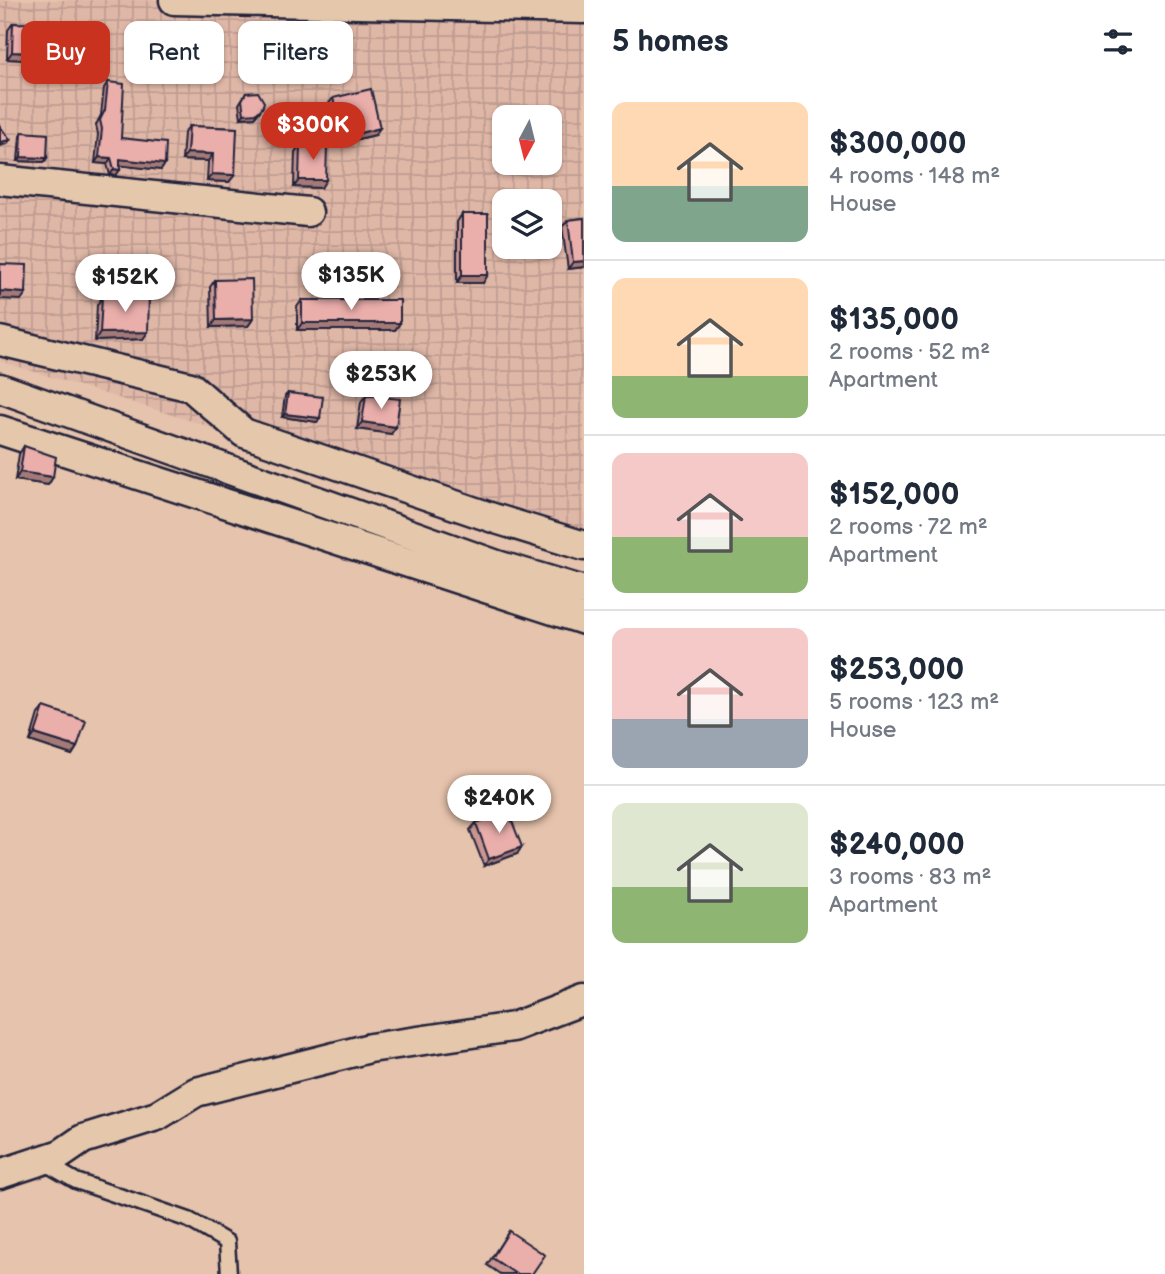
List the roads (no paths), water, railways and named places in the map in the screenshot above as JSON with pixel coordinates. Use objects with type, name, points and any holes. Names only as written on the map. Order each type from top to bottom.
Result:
[{"type":"street","points":[[174,0],[584,9]]},
{"type":"street","points":[[0,180],[308,212]]},
{"type":"street","points":[[0,341],[191,387],[244,433],[496,519],[584,546]]},
{"type":"street","points":[[0,388],[497,565],[584,591]]},
{"type":"street","points":[[0,430],[584,620]]},
{"type":"street","points":[[0,1174],[61,1154],[83,1139],[157,1116],[196,1092],[370,1048],[513,1027],[584,1000]]},
{"type":"lane","points":[[41,1160],[76,1181],[190,1220],[227,1242],[229,1274]]}]
